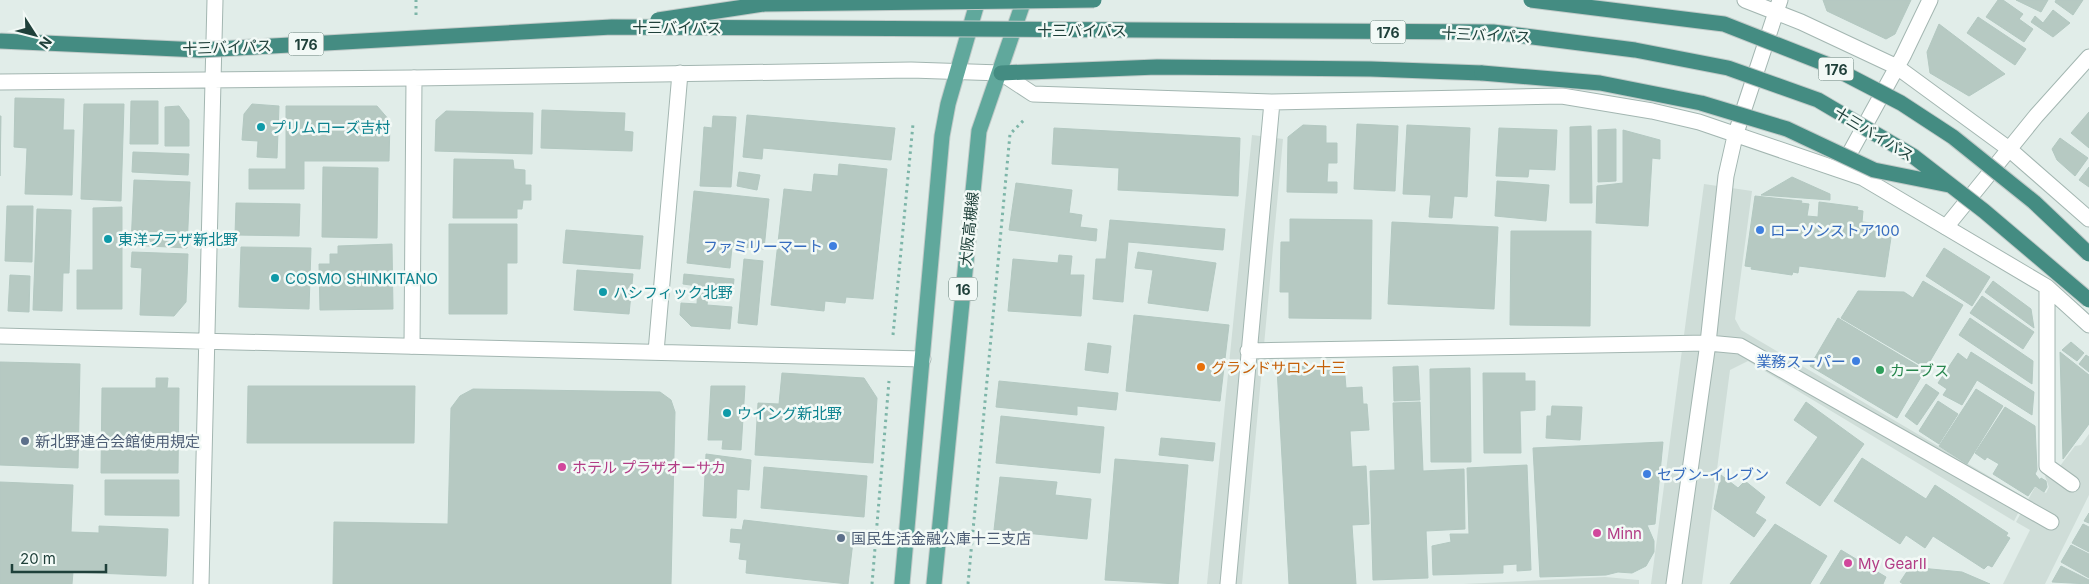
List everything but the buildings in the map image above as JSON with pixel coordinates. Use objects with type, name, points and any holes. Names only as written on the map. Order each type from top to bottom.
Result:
[{"type":"highway","name":"176","points":[[612,27],[764,4],[1094,0]]},
{"type":"highway","name":"176","points":[[1531,0],[1724,24],[1826,64],[1901,103],[1953,137],[2034,202],[2089,254]]},
{"type":"highway","name":"十三バイパス","points":[[0,41],[200,50],[612,27],[1493,32],[1635,50],[1728,68],[1818,100],[1913,156],[2089,300]]},
{"type":"highway","name":"176","points":[[1000,73],[1157,67],[1482,73],[1600,84],[1701,103],[1787,129],[1874,170],[1952,186]]},
{"type":"main road","name":"16","points":[[902,584],[942,136],[978,0]]},
{"type":"main road","name":"大阪高槻線","points":[[934,584],[979,131],[1024,0]]},
{"type":"street","points":[[201,584],[215,0]]},
{"type":"street","points":[[1745,0],[1778,6],[1897,67],[2010,149],[2089,219]]},
{"type":"street","points":[[1841,170],[1897,67],[1930,0]]},
{"type":"street","points":[[1674,584],[1708,343],[1726,176],[1735,136],[1778,6]]},
{"type":"street","points":[[1946,227],[2089,57]]},
{"type":"street","points":[[0,82],[213,81],[958,70],[1000,73],[1033,94],[1272,102],[1562,96],[1652,111],[1699,122],[1735,136],[1863,178],[2047,288],[2089,326]]},
{"type":"street","points":[[656,352],[680,73]]},
{"type":"street","points":[[412,346],[414,78]]},
{"type":"street","points":[[1228,584],[1272,102]]},
{"type":"street","points":[[2047,288],[2047,466],[2072,484]]},
{"type":"street","points":[[0,336],[923,358]]},
{"type":"street","points":[[1248,351],[1708,343],[1740,346],[2051,522]]},
{"type":"path","points":[[968,584],[1010,134],[1024,118]]},
{"type":"shaded area","points":[[1252,135],[1283,139],[1242,584],[1207,584]]},
{"type":"shaded area","points":[[1704,184],[1752,191],[1735,319],[1741,330],[2026,498],[2014,521],[1748,361],[1730,370],[1702,584],[1651,584]]},
{"type":"shaded area","points":[[2089,434],[2089,495],[2045,584],[2003,584],[2030,530],[2016,522],[2035,487],[2046,493],[2049,487],[2045,476],[2055,463],[2057,470],[2075,446],[2081,445]]},
{"type":"shaded area","points":[[1605,577],[1639,580],[1639,584],[1463,584]]},
{"type":"place","name":"プリムローズ吉村","points":[[261,127]]},
{"type":"place","name":"ローソンストア100","points":[[1760,230]]},
{"type":"place","name":"東洋プラザ新北野","points":[[108,239]]},
{"type":"place","name":"ファミリーマート","points":[[833,246]]},
{"type":"place","name":"COSMO SHINKITANO","points":[[275,278]]},
{"type":"place","name":"ハシフィック北野","points":[[603,292]]},
{"type":"place","name":"業務スーパー","points":[[1856,361]]},
{"type":"place","name":"グランドサロン十三","points":[[1201,367]]},
{"type":"place","name":"カーブス","points":[[1880,370]]},
{"type":"place","name":"ウイング新北野","points":[[727,413]]},
{"type":"place","name":"新北野連合会館使用規定","points":[[25,441]]},
{"type":"place","name":"ホテル プラザオーサカ","points":[[562,467]]},
{"type":"place","name":"セブン-イレブン","points":[[1647,474]]},
{"type":"place","name":"Minn","points":[[1597,533]]},
{"type":"place","name":"国民生活金融公庫十三支店","points":[[841,538]]},
{"type":"place","name":"My GearⅡ","points":[[1848,563]]}]
